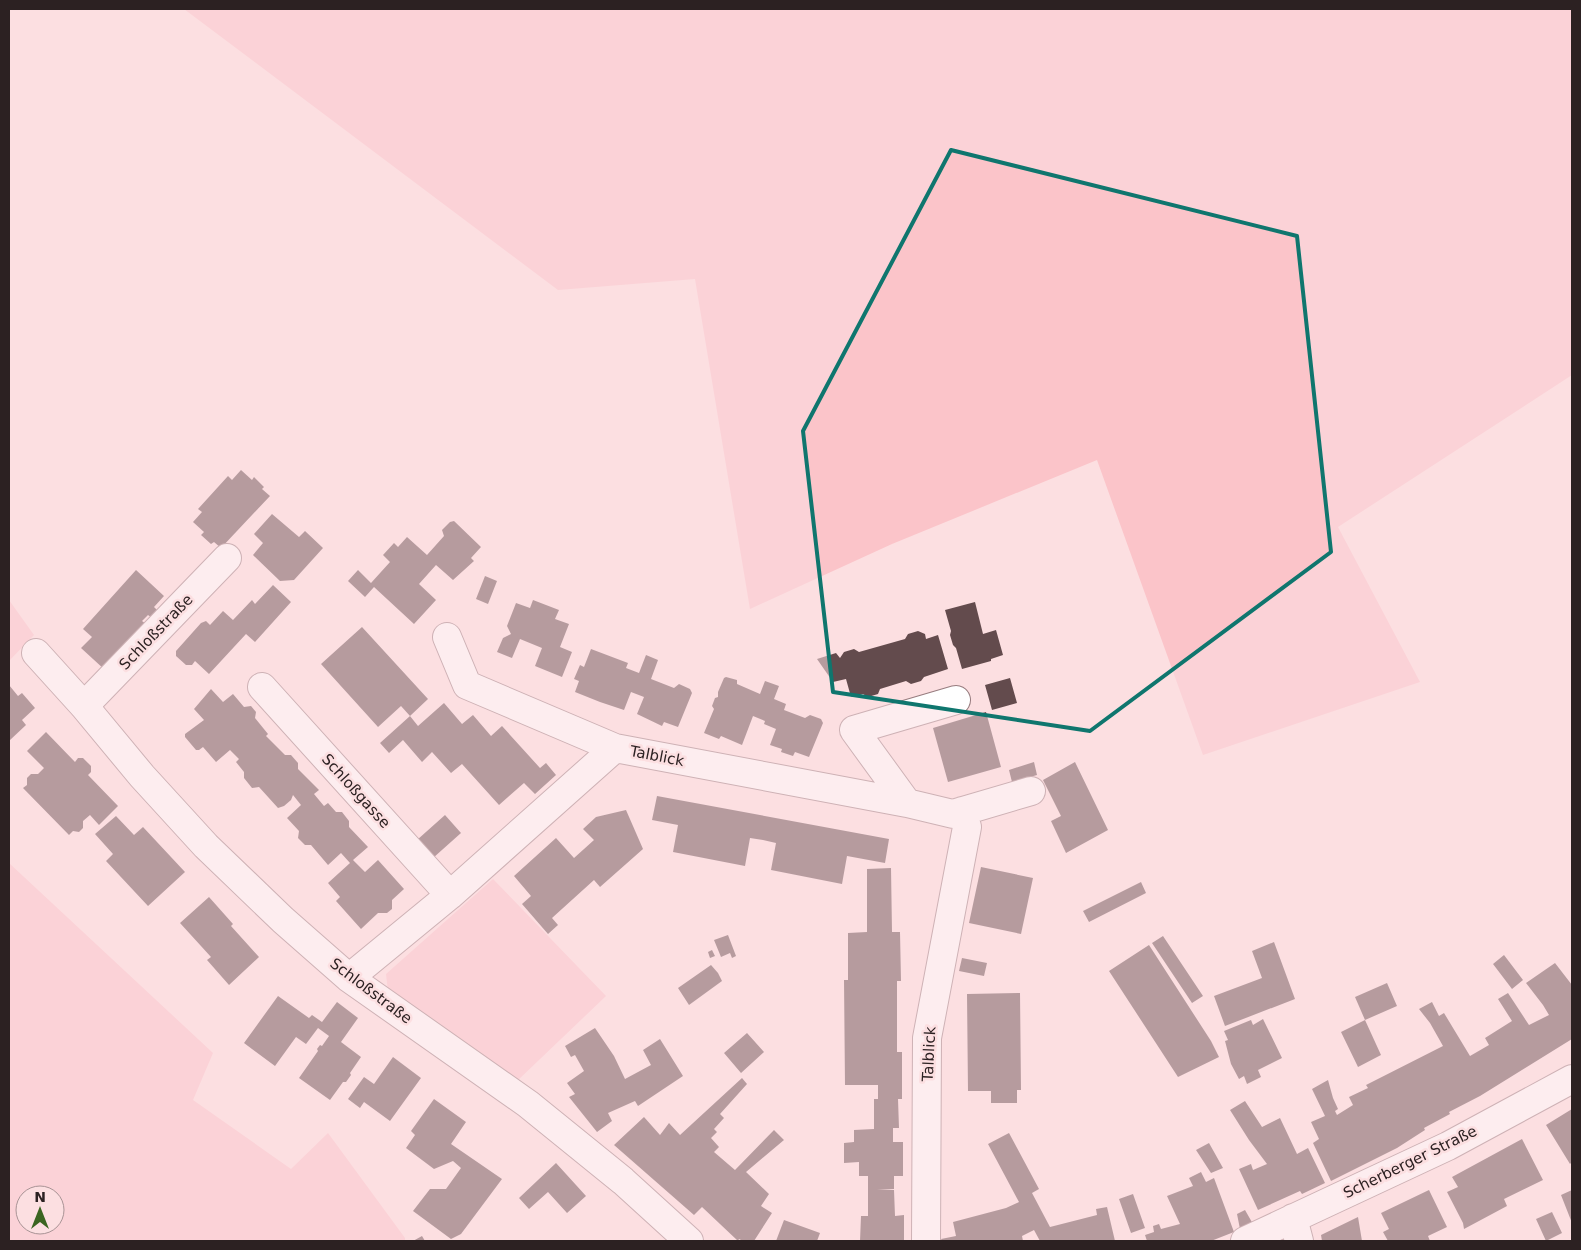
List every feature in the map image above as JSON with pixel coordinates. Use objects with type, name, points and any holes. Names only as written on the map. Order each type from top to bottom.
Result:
[{"type":"street","name":"Schloßstraße","points":[[84,706],[227,558]]},
{"type":"street","name":"Talblick","points":[[447,637],[467,685],[615,748],[907,803],[953,814],[1031,790]]},
{"type":"street","name":"Schloßstraße","points":[[36,653],[84,706],[142,776],[206,846],[282,920],[349,978],[528,1104],[624,1181],[689,1241]]},
{"type":"street","name":"Schloßgasse","points":[[262,687],[450,895]]},
{"type":"street","points":[[907,803],[854,730],[956,700]]},
{"type":"street","points":[[349,978],[450,895],[615,748]]},
{"type":"street","name":"Talblick","points":[[926,1241],[927,1038],[967,827],[962,812]]},
{"type":"street","name":"Scherberger Straße","points":[[1245,1241],[1296,1229],[1572,1079]]},
{"type":"highlighted area","points":[[951,150],[1297,236],[1331,552],[1090,731],[833,692],[803,431]]},
{"type":"shaded area","points":[[184,9],[1572,9],[1572,375],[1338,527],[1420,682],[1203,755],[1097,460],[892,544],[750,609],[695,279],[558,290]]},
{"type":"shaded area","points":[[9,600],[34,635],[9,661]]},
{"type":"shaded area","points":[[9,863],[213,1053],[193,1100],[291,1169],[328,1133],[405,1238],[405,1241],[9,1241]]},
{"type":"shaded area","points":[[493,879],[606,996],[516,1082],[389,1000],[386,974]]},
{"type":"building","points":[[241,470],[252,480],[254,477],[264,487],[262,489],[270,496],[221,548],[214,542],[211,544],[201,535],[204,532],[193,522],[202,512],[198,509],[228,476],[232,480]]},
{"type":"building","points":[[272,514],[299,537],[305,531],[323,548],[294,580],[280,581],[253,555],[263,543],[254,534]]},
{"type":"building","points":[[454,521],[481,547],[471,558],[474,561],[453,580],[436,565],[419,584],[436,600],[414,624],[374,587],[365,597],[348,581],[358,570],[371,583],[390,562],[383,555],[394,543],[398,547],[407,537],[427,555],[444,536],[442,530],[450,522]]},
{"type":"building","points":[[136,570],[164,596],[154,607],[158,611],[152,618],[148,615],[142,621],[146,624],[105,670],[81,648],[92,637],[83,629]]},
{"type":"building","points":[[485,576],[497,581],[488,604],[476,599]]},
{"type":"building","points":[[273,585],[291,602],[255,642],[246,634],[209,674],[195,661],[192,665],[186,665],[176,656],[176,651],[201,623],[206,621],[210,625],[223,611],[233,620],[252,600],[255,604]]},
{"type":"building","points":[[533,600],[559,610],[555,619],[569,624],[560,647],[572,652],[562,677],[535,666],[542,648],[520,639],[512,658],[497,652],[503,638],[511,634],[507,626],[516,603],[530,608]]},
{"type":"building","points":[[975,602],[983,634],[996,630],[1003,655],[991,659],[991,661],[962,669],[950,635],[951,631],[945,610]]},
{"type":"building","points":[[362,627],[428,699],[410,716],[401,706],[378,727],[321,664]]},
{"type":"building","points":[[918,631],[925,634],[926,639],[938,635],[948,669],[924,677],[921,681],[911,684],[906,681],[880,689],[878,694],[868,697],[863,694],[851,697],[846,679],[833,682],[817,659],[836,653],[840,658],[844,652],[854,649],[859,652],[905,639],[908,634]]},
{"type":"building","points":[[591,649],[628,663],[626,668],[639,673],[646,655],[658,660],[651,679],[674,688],[679,684],[690,689],[692,693],[678,727],[664,722],[662,726],[637,714],[644,697],[631,692],[624,710],[575,692],[579,681],[574,679],[580,665],[584,667]]},
{"type":"building","points":[[726,677],[737,680],[737,684],[760,694],[765,681],[779,686],[774,699],[786,704],[784,710],[805,718],[810,715],[821,719],[823,723],[809,757],[795,752],[793,756],[781,752],[782,749],[770,745],[776,729],[764,724],[765,721],[753,716],[742,745],[721,736],[719,739],[704,733],[714,709],[712,706],[715,698],[718,697],[718,692]]},
{"type":"building","points":[[1010,678],[1017,703],[992,710],[985,685]]},
{"type":"building","points":[[9,685],[18,696],[22,693],[35,708],[22,720],[26,725],[9,741]]},
{"type":"building","points":[[211,689],[223,702],[233,694],[244,707],[251,706],[256,712],[255,718],[268,734],[266,736],[285,755],[291,755],[298,763],[298,769],[319,790],[314,794],[324,806],[328,803],[336,812],[342,812],[349,821],[349,827],[368,847],[353,860],[365,872],[378,860],[404,889],[392,900],[392,909],[387,913],[378,913],[361,929],[336,901],[340,897],[328,883],[350,863],[341,853],[328,865],[311,845],[305,845],[298,838],[299,831],[287,818],[301,805],[293,795],[291,800],[278,808],[259,787],[252,788],[244,778],[244,772],[236,762],[239,759],[230,750],[216,762],[203,747],[196,750],[185,737],[185,734],[204,720],[194,709]]},
{"type":"building","points":[[444,703],[462,724],[473,715],[491,736],[502,726],[540,768],[546,763],[556,775],[535,794],[524,783],[499,805],[462,764],[451,773],[432,752],[422,762],[403,740],[389,753],[380,743],[410,716],[418,726]]},
{"type":"building","points":[[986,712],[1001,767],[948,782],[933,728]]},
{"type":"building","points":[[46,732],[75,762],[78,758],[83,758],[91,766],[91,772],[88,775],[118,806],[99,825],[90,815],[83,821],[83,828],[79,832],[73,831],[69,835],[23,788],[27,785],[27,778],[31,774],[38,774],[44,768],[27,751]]},
{"type":"building","points":[[1034,762],[1037,775],[1012,782],[1009,770]]},
{"type":"building","points":[[1075,762],[1108,830],[1066,853],[1051,821],[1061,816],[1043,780]]},
{"type":"building","points":[[657,796],[889,839],[885,863],[847,856],[842,884],[771,870],[776,843],[763,840],[750,838],[745,866],[673,852],[678,825],[652,820]]},
{"type":"building","points":[[626,810],[643,849],[600,887],[594,880],[552,918],[558,925],[548,934],[522,904],[531,896],[514,876],[556,838],[574,858],[594,840],[583,829],[596,817]]},
{"type":"building","points":[[445,815],[461,833],[433,858],[417,840]]},
{"type":"building","points":[[116,816],[134,835],[143,827],[185,872],[148,906],[106,861],[113,854],[95,834]]},
{"type":"building","points":[[981,867],[1033,878],[1021,934],[969,923]]},
{"type":"building","points":[[891,868],[892,932],[900,932],[901,981],[897,981],[897,1052],[902,1052],[902,1099],[898,1099],[899,1128],[893,1128],[893,1142],[903,1142],[903,1176],[894,1176],[894,1189],[877,1190],[894,1190],[895,1216],[904,1215],[904,1241],[860,1241],[861,1216],[868,1216],[868,1176],[859,1176],[859,1162],[844,1163],[844,1143],[854,1142],[854,1130],[874,1129],[874,1099],[878,1099],[878,1085],[845,1085],[844,980],[848,980],[848,933],[867,932],[867,869]]},
{"type":"building","points":[[1141,882],[1146,893],[1089,922],[1083,911]]},
{"type":"building","points":[[209,897],[233,924],[231,926],[259,957],[229,985],[207,960],[211,957],[180,923]]},
{"type":"building","points":[[728,935],[736,956],[732,958],[730,953],[721,957],[714,940]]},
{"type":"building","points":[[1163,936],[1203,996],[1192,1003],[1152,943]]},
{"type":"building","points":[[1274,942],[1295,999],[1225,1026],[1214,996],[1262,978],[1252,951]]},
{"type":"building","points":[[1149,945],[1211,1041],[1219,1057],[1178,1077],[1109,971]]},
{"type":"building","points":[[712,950],[715,956],[710,958],[708,952]]},
{"type":"building","points":[[1504,955],[1523,980],[1512,989],[1493,964]]},
{"type":"building","points":[[962,958],[987,963],[984,976],[959,971]]},
{"type":"building","points":[[1555,963],[1572,985],[1572,1039],[1480,1096],[1449,1112],[1450,1114],[1424,1128],[1425,1130],[1397,1148],[1331,1181],[1313,1143],[1319,1139],[1311,1122],[1325,1116],[1312,1089],[1328,1080],[1338,1109],[1335,1111],[1337,1115],[1353,1105],[1349,1097],[1368,1088],[1366,1085],[1443,1046],[1430,1023],[1419,1009],[1432,1002],[1439,1016],[1444,1013],[1470,1056],[1489,1045],[1485,1038],[1512,1021],[1498,999],[1508,993],[1529,1025],[1549,1015],[1526,983]]},
{"type":"building","points":[[711,965],[722,981],[689,1005],[678,988]]},
{"type":"building","points":[[1387,983],[1397,1006],[1365,1020],[1355,997]]},
{"type":"building","points":[[1020,993],[1021,1090],[1017,1090],[1017,1103],[991,1103],[991,1091],[968,1091],[967,994]]},
{"type":"building","points":[[278,996],[309,1018],[312,1015],[322,1022],[337,1002],[358,1018],[341,1042],[361,1057],[346,1082],[343,1082],[330,1100],[299,1078],[318,1051],[317,1049],[320,1045],[322,1046],[329,1036],[318,1028],[306,1044],[296,1037],[275,1066],[244,1043]]},
{"type":"building","points":[[1263,1019],[1282,1058],[1258,1070],[1261,1077],[1247,1084],[1244,1076],[1239,1079],[1231,1064],[1225,1041],[1228,1040],[1224,1031],[1251,1020],[1253,1025]]},
{"type":"building","points":[[1365,1020],[1381,1055],[1358,1067],[1341,1032]]},
{"type":"building","points":[[595,1028],[614,1056],[625,1079],[651,1065],[643,1050],[660,1039],[683,1076],[638,1106],[635,1101],[608,1113],[612,1121],[597,1132],[569,1097],[575,1094],[567,1083],[584,1071],[575,1055],[571,1057],[565,1046]]},
{"type":"building","points":[[747,1033],[764,1052],[741,1073],[724,1053]]},
{"type":"building","points":[[393,1057],[421,1078],[390,1121],[364,1102],[360,1108],[348,1099],[364,1077],[374,1084]]},
{"type":"building","points":[[742,1078],[747,1084],[720,1114],[724,1118],[714,1129],[717,1132],[711,1138],[719,1147],[714,1152],[735,1170],[774,1130],[784,1140],[746,1172],[769,1194],[761,1206],[772,1213],[754,1241],[739,1239],[738,1241],[702,1207],[694,1215],[614,1145],[644,1117],[660,1135],[669,1123],[680,1135]]},
{"type":"building","points":[[434,1099],[466,1122],[451,1144],[502,1179],[461,1234],[451,1239],[413,1211],[430,1189],[446,1189],[461,1168],[453,1161],[434,1169],[406,1148],[415,1135],[411,1131]]},
{"type":"building","points":[[1245,1101],[1262,1127],[1280,1118],[1297,1154],[1308,1148],[1325,1183],[1302,1194],[1300,1191],[1258,1210],[1239,1169],[1251,1164],[1253,1170],[1267,1164],[1230,1110]]},
{"type":"building","points":[[1572,1109],[1572,1162],[1570,1164],[1546,1125]]},
{"type":"building","points":[[1009,1133],[1039,1189],[1032,1193],[1050,1227],[1097,1215],[1096,1209],[1107,1207],[1115,1241],[1040,1241],[1034,1230],[1022,1236],[1023,1241],[942,1241],[941,1239],[956,1236],[953,1222],[1006,1208],[1019,1202],[988,1144]]},
{"type":"building","points":[[1522,1139],[1543,1180],[1504,1199],[1507,1206],[1464,1229],[1463,1223],[1447,1192],[1458,1187],[1452,1177]]},
{"type":"building","points":[[1209,1143],[1223,1168],[1211,1173],[1196,1150]]},
{"type":"building","points":[[556,1163],[586,1196],[567,1213],[548,1192],[529,1209],[519,1198]]},
{"type":"building","points":[[1201,1172],[1206,1182],[1214,1178],[1234,1232],[1211,1241],[1147,1241],[1145,1235],[1154,1232],[1153,1226],[1159,1224],[1161,1229],[1180,1224],[1167,1196],[1193,1186],[1189,1178]]},
{"type":"building","points":[[1429,1190],[1447,1227],[1428,1236],[1430,1241],[1388,1241],[1383,1232],[1389,1229],[1381,1213]]},
{"type":"building","points":[[1572,1190],[1572,1223],[1561,1195]]},
{"type":"building","points":[[1133,1194],[1145,1228],[1131,1233],[1119,1199]]},
{"type":"building","points":[[1245,1210],[1253,1224],[1240,1229],[1237,1214]]},
{"type":"building","points":[[1552,1212],[1562,1233],[1546,1241],[1536,1219]]},
{"type":"building","points":[[1358,1217],[1362,1241],[1322,1241],[1321,1235]]},
{"type":"building","points":[[784,1220],[820,1233],[817,1241],[776,1241]]},
{"type":"building","points":[[422,1236],[425,1241],[413,1241]]}]
